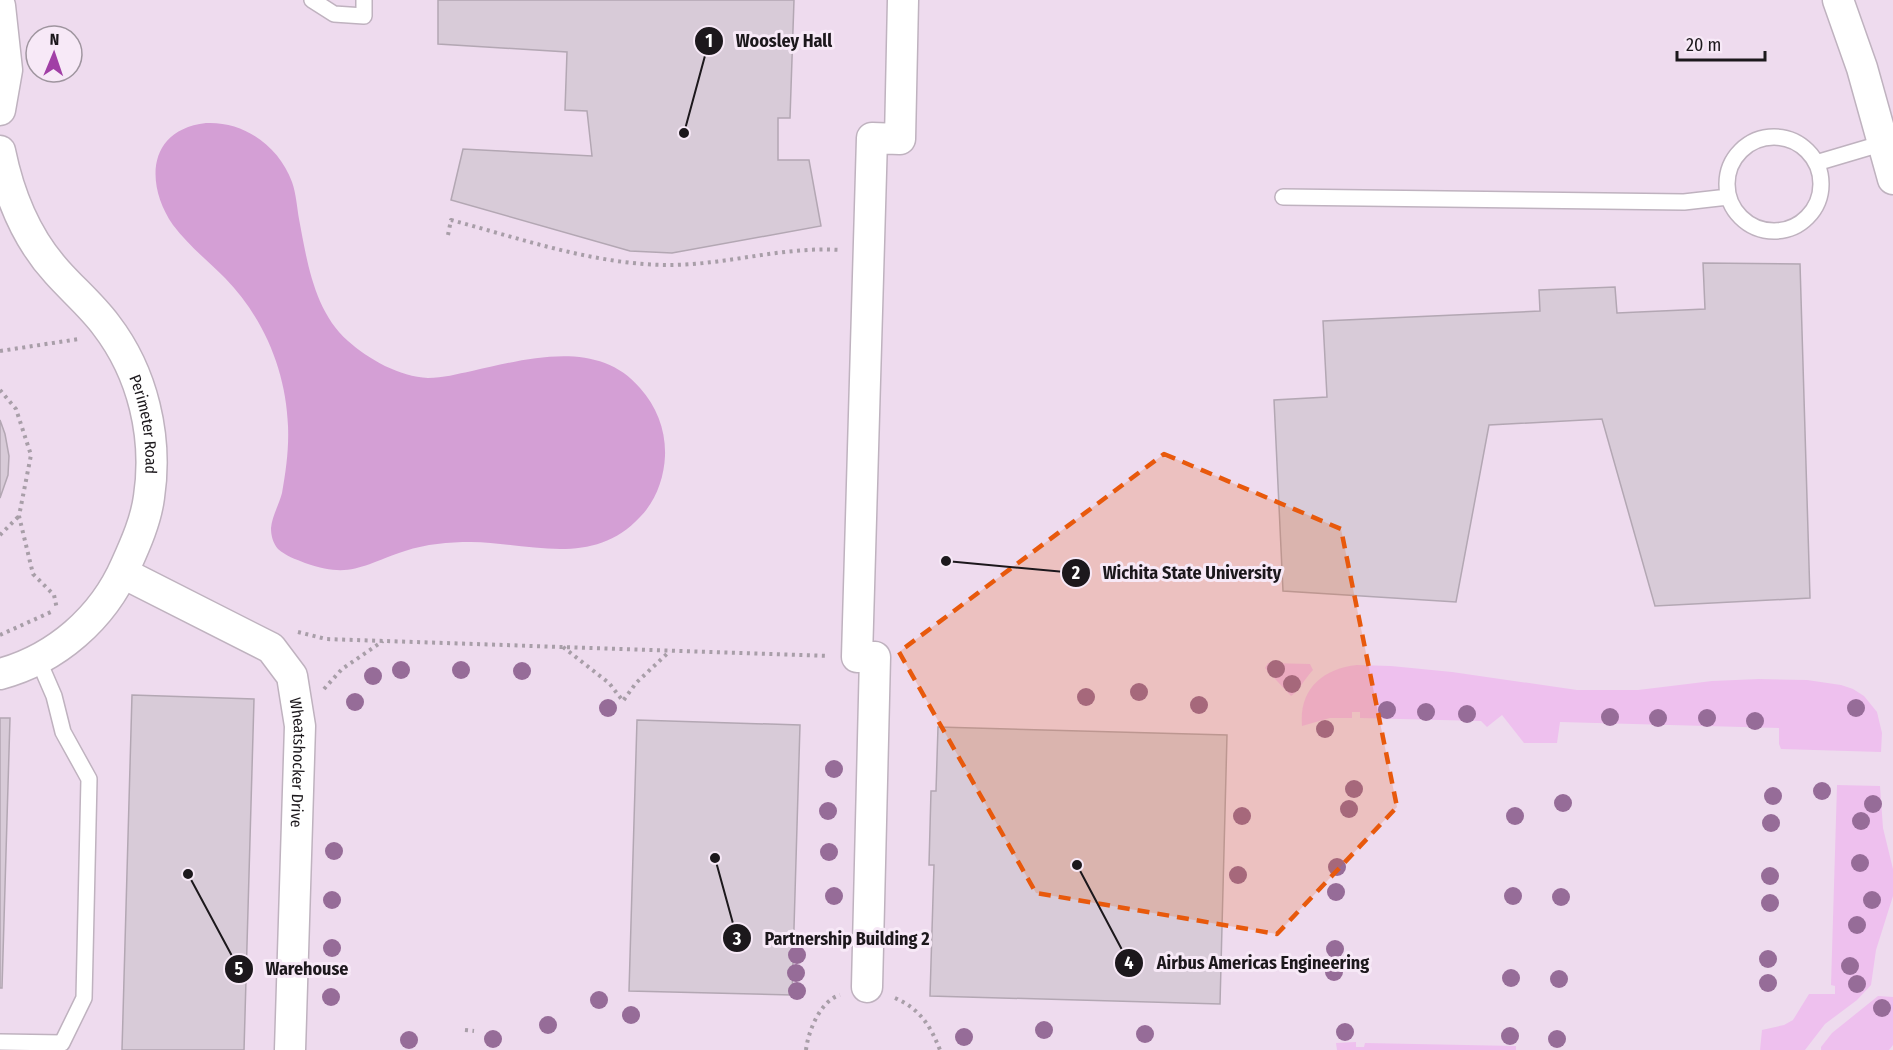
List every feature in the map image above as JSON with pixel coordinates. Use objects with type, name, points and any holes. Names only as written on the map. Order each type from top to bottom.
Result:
[{"type":"street","points":[[867,987],[874,657],[857,657],[872,138],[900,139],[903,0]]},
{"type":"street","points":[[1838,0],[1888,141],[1893,179]]},
{"type":"street","points":[[0,6],[7,70],[0,110]]},
{"type":"street","name":"Perimeter Road","points":[[0,150],[14,202],[27,230],[57,271],[106,324],[126,356],[143,399],[151,445],[152,470],[149,498],[141,527],[123,573],[92,618],[68,641],[38,659],[0,674]]},
{"type":"street","name":"Wheatshocker Drive","points":[[123,573],[271,648],[292,676],[300,726],[290,1050]]},
{"type":"lane","points":[[312,0],[334,14],[364,16],[364,0]]},
{"type":"lane","points":[[1777,137],[1793,141],[1807,150],[1816,163],[1820,179],[1819,195],[1813,210],[1801,221],[1787,229],[1772,231],[1757,228],[1744,221],[1734,210],[1728,197],[1726,182],[1737,154],[1748,144],[1761,139],[1777,137]]},
{"type":"lane","points":[[1816,163],[1888,141]]},
{"type":"lane","points":[[1283,197],[1684,202],[1728,197]]},
{"type":"lane","points":[[0,1042],[62,1043],[84,998],[89,779],[63,732],[54,696],[38,659]]},
{"type":"path","points":[[448,235],[451,220],[546,246],[636,264],[705,264],[816,248],[869,252]]},
{"type":"path","points":[[0,351],[84,338]]},
{"type":"path","points":[[0,390],[16,409],[31,455],[19,516],[33,574],[54,595],[58,609],[0,635]]},
{"type":"path","points":[[0,535],[19,516]]},
{"type":"path","points":[[296,631],[326,639],[857,657]]},
{"type":"path","points":[[321,692],[342,669],[383,641]]},
{"type":"path","points":[[563,647],[609,683],[623,701],[636,683],[671,651]]},
{"type":"path","points":[[806,1050],[807,1041],[818,1017],[831,997],[867,987],[918,1011],[929,1026],[940,1050]]},
{"type":"path","points":[[465,1030],[474,1031]]},
{"type":"highlighted area","points":[[1164,454],[1341,529],[1397,807],[1277,934],[1036,893],[899,652]]},
{"type":"shaded area","points":[[0,0],[1893,0],[1893,1050],[0,1050]]},
{"type":"shaded area","points":[[206,123],[220,123],[246,131],[258,138],[278,157],[293,186],[309,268],[327,315],[348,341],[375,360],[396,371],[428,378],[560,356],[583,357],[623,372],[640,388],[651,403],[664,437],[663,473],[655,496],[646,511],[622,533],[602,543],[582,548],[538,548],[471,542],[446,543],[413,549],[346,570],[321,568],[305,563],[278,549],[271,528],[282,493],[288,434],[283,385],[277,366],[262,328],[251,310],[225,278],[173,225],[158,193],[157,161],[162,148],[172,136],[186,128]]},
{"type":"shaded area","points":[[1268,663],[1310,664],[1313,670],[1291,696],[1265,668]]},
{"type":"shaded area","points":[[1357,665],[1452,672],[1577,690],[1638,690],[1712,681],[1759,679],[1807,680],[1841,685],[1864,696],[1877,712],[1882,733],[1881,752],[1781,749],[1779,728],[1560,722],[1557,743],[1524,743],[1502,715],[1487,727],[1481,721],[1360,718],[1360,712],[1352,712],[1352,718],[1330,718],[1302,726],[1304,701],[1315,683],[1333,671]]},
{"type":"shaded area","points":[[1837,785],[1880,786],[1883,828],[1893,869],[1893,896],[1876,950],[1871,985],[1857,1000],[1825,1024],[1805,1050],[1760,1050],[1762,1030],[1784,1025],[1793,1020],[1809,994],[1835,994],[1835,986],[1831,985]]},
{"type":"shaded area","points":[[1878,996],[1893,997],[1893,1045],[1889,1050],[1821,1050],[1832,1033]]},
{"type":"shaded area","points":[[1356,1042],[1356,1047],[1364,1047],[1365,1043],[1516,1046],[1516,1050],[1337,1050],[1336,1043]]},
{"type":"building","points":[[438,0],[794,0],[790,118],[778,118],[778,160],[809,160],[821,226],[672,253],[630,251],[451,200],[463,149],[592,156],[587,111],[565,110],[567,52],[438,44]]},
{"type":"building","points":[[1703,263],[1800,264],[1810,598],[1655,606],[1602,419],[1489,425],[1456,602],[1283,591],[1274,400],[1327,397],[1323,321],[1540,311],[1539,290],[1615,287],[1617,313],[1705,309]]},
{"type":"building","points":[[0,420],[9,456],[8,475],[0,498]]},
{"type":"building","points":[[132,695],[254,699],[244,1050],[122,1050]]},
{"type":"building","points":[[0,718],[10,718],[2,988],[0,988]]},
{"type":"building","points":[[637,720],[800,725],[792,995],[629,991]]},
{"type":"building","points":[[938,727],[1227,735],[1220,1004],[930,996],[934,865],[929,865],[931,791],[936,791]]},
{"type":"place","name":"Woosley Hall","points":[[684,133]]},
{"type":"place","name":"Wichita State University","points":[[946,561]]},
{"type":"place","name":"Partnership Building 2","points":[[715,858]]},
{"type":"place","name":"Airbus Americas Engineering","points":[[1077,865]]},
{"type":"place","name":"Warehouse","points":[[188,874]]}]
